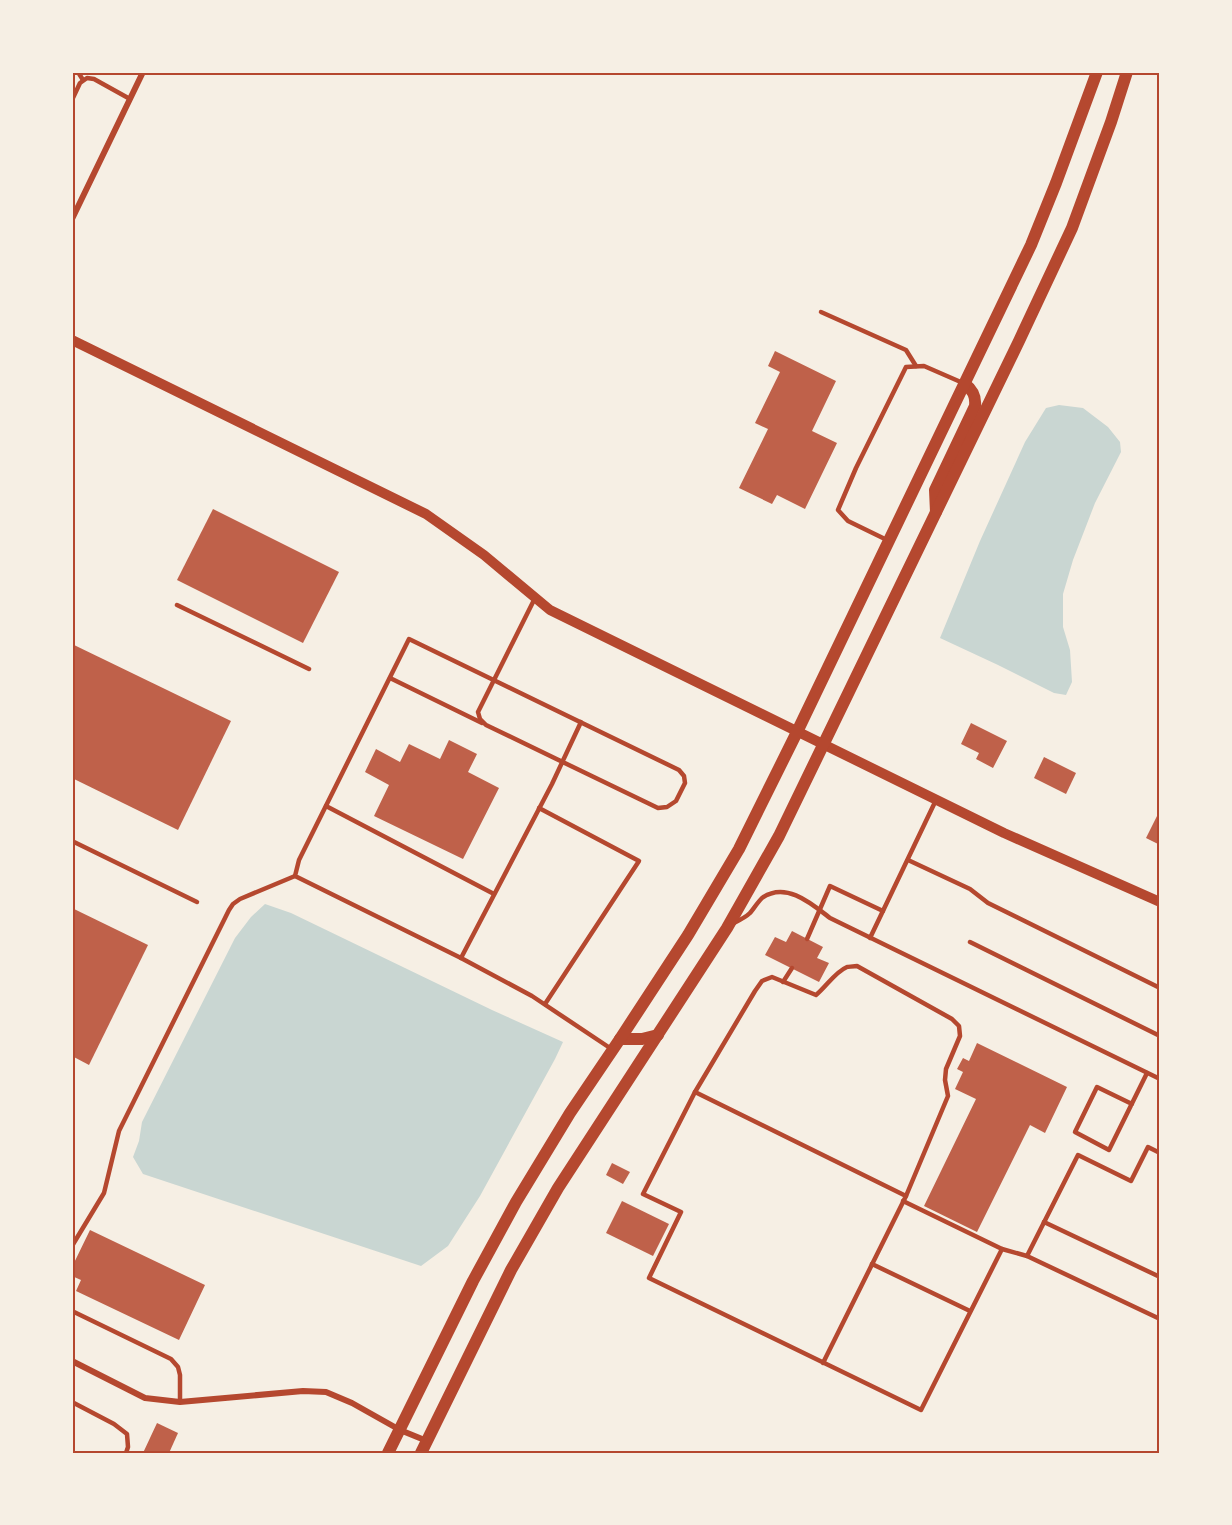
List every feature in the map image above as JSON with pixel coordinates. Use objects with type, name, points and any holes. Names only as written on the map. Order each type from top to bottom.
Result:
[{"type":"main road","points":[[388,1453],[473,1281],[516,1202],[570,1113],[688,935],[739,849],[890,541],[1031,245],[1097,72]]},
{"type":"main road","points":[[424,1447],[511,1270],[558,1188],[727,928],[779,836],[1072,228],[1127,72]]},
{"type":"main road","points":[[936,513],[934,490],[975,406],[974,394],[965,384]]},
{"type":"main road","points":[[617,1044],[657,1035]]},
{"type":"street","points":[[72,219],[143,72]]},
{"type":"street","points":[[72,340],[426,513],[483,555],[550,610],[1004,833],[1160,902]]},
{"type":"street","points":[[72,1361],[145,1398],[180,1402],[303,1391],[326,1392],[352,1403],[400,1430],[424,1447]]},
{"type":"lane","points":[[78,72],[83,80]]},
{"type":"lane","points":[[72,100],[80,83],[91,78],[130,99]]},
{"type":"lane","points":[[821,312],[906,350],[916,366]]},
{"type":"lane","points":[[890,541],[848,521],[838,510],[856,468],[906,367],[924,366],[965,384]]},
{"type":"lane","points":[[486,725],[480,719],[478,712],[535,598]]},
{"type":"lane","points":[[177,605],[309,669]]},
{"type":"lane","points":[[295,876],[299,860],[409,639],[679,770],[684,776],[685,783],[676,801],[667,807],[658,808],[390,678]]},
{"type":"lane","points":[[461,958],[581,722]]},
{"type":"lane","points":[[870,938],[936,800]]},
{"type":"lane","points":[[326,806],[494,894]]},
{"type":"lane","points":[[539,808],[639,861],[544,1004]]},
{"type":"lane","points":[[72,842],[197,902]]},
{"type":"lane","points":[[908,860],[970,889],[988,903],[1160,988]]},
{"type":"lane","points":[[73,1244],[104,1193],[119,1131],[229,910],[240,899],[295,876],[461,958],[617,1044]]},
{"type":"lane","points":[[807,939],[830,886],[883,911]]},
{"type":"lane","points":[[727,928],[749,914],[762,898],[777,892],[793,894],[812,903],[830,918],[1160,1079]]},
{"type":"lane","points":[[970,942],[1160,1036]]},
{"type":"lane","points":[[823,1363],[904,1199],[948,1096],[945,1080],[946,1069],[960,1036],[959,1026],[952,1019],[857,966],[847,967],[816,995],[771,977],[762,981],[695,1092],[642,1194],[681,1212],[649,1278],[823,1363],[921,1410],[1002,1249]]},
{"type":"lane","points":[[783,982],[792,968]]},
{"type":"lane","points":[[1132,1104],[1097,1087],[1075,1132],[1109,1150],[1132,1104],[1147,1072]]},
{"type":"lane","points":[[695,1092],[1002,1249],[1027,1256],[1160,1319]]},
{"type":"lane","points":[[1027,1256],[1078,1155],[1131,1181],[1148,1147],[1160,1153]]},
{"type":"lane","points":[[1044,1222],[1160,1276]]},
{"type":"lane","points":[[872,1264],[970,1311]]},
{"type":"lane","points":[[72,1311],[171,1359],[178,1367],[180,1375],[180,1402]]},
{"type":"lane","points":[[72,1402],[114,1424],[127,1434],[126,1453]]},
{"type":"shaded area","points":[[1059,405],[1083,408],[1108,427],[1120,442],[1121,452],[1095,503],[1073,560],[1063,594],[1063,627],[1070,650],[1072,682],[1066,695],[1054,693],[940,638],[980,541],[1025,442],[1046,408]]},
{"type":"shaded area","points":[[265,904],[291,913],[563,1042],[480,1196],[448,1246],[421,1266],[143,1174],[133,1157],[139,1141],[142,1122],[235,938],[251,917]]},
{"type":"building","points":[[775,351],[836,381],[812,431],[837,443],[805,509],[777,495],[772,504],[739,488],[768,429],[755,423],[780,372],[768,366]]},
{"type":"building","points":[[213,509],[339,572],[303,643],[177,580]]},
{"type":"building","points":[[72,644],[231,721],[178,830],[72,778]]},
{"type":"building","points":[[971,723],[1007,741],[993,768],[976,759],[979,753],[961,744]]},
{"type":"building","points":[[449,740],[477,754],[468,772],[499,788],[463,859],[374,816],[389,785],[365,772],[376,749],[400,762],[409,744],[440,759]]},
{"type":"building","points":[[1044,757],[1076,773],[1066,794],[1034,778]]},
{"type":"building","points":[[1160,810],[1160,845],[1146,838]]},
{"type":"building","points":[[72,908],[148,945],[89,1065],[72,1056]]},
{"type":"building","points":[[792,931],[823,947],[817,958],[829,963],[819,982],[765,955],[775,937],[786,942]]},
{"type":"building","points":[[977,1043],[1067,1087],[1045,1133],[1030,1125],[977,1232],[924,1206],[976,1099],[955,1089],[963,1072],[957,1069],[963,1058],[969,1061]]},
{"type":"building","points":[[612,1163],[630,1172],[623,1184],[606,1175]]},
{"type":"building","points":[[622,1201],[669,1224],[653,1256],[606,1233]]},
{"type":"building","points":[[90,1230],[205,1285],[179,1340],[76,1291],[81,1280],[72,1276],[72,1267]]},
{"type":"building","points":[[157,1423],[178,1433],[169,1453],[143,1453]]}]
